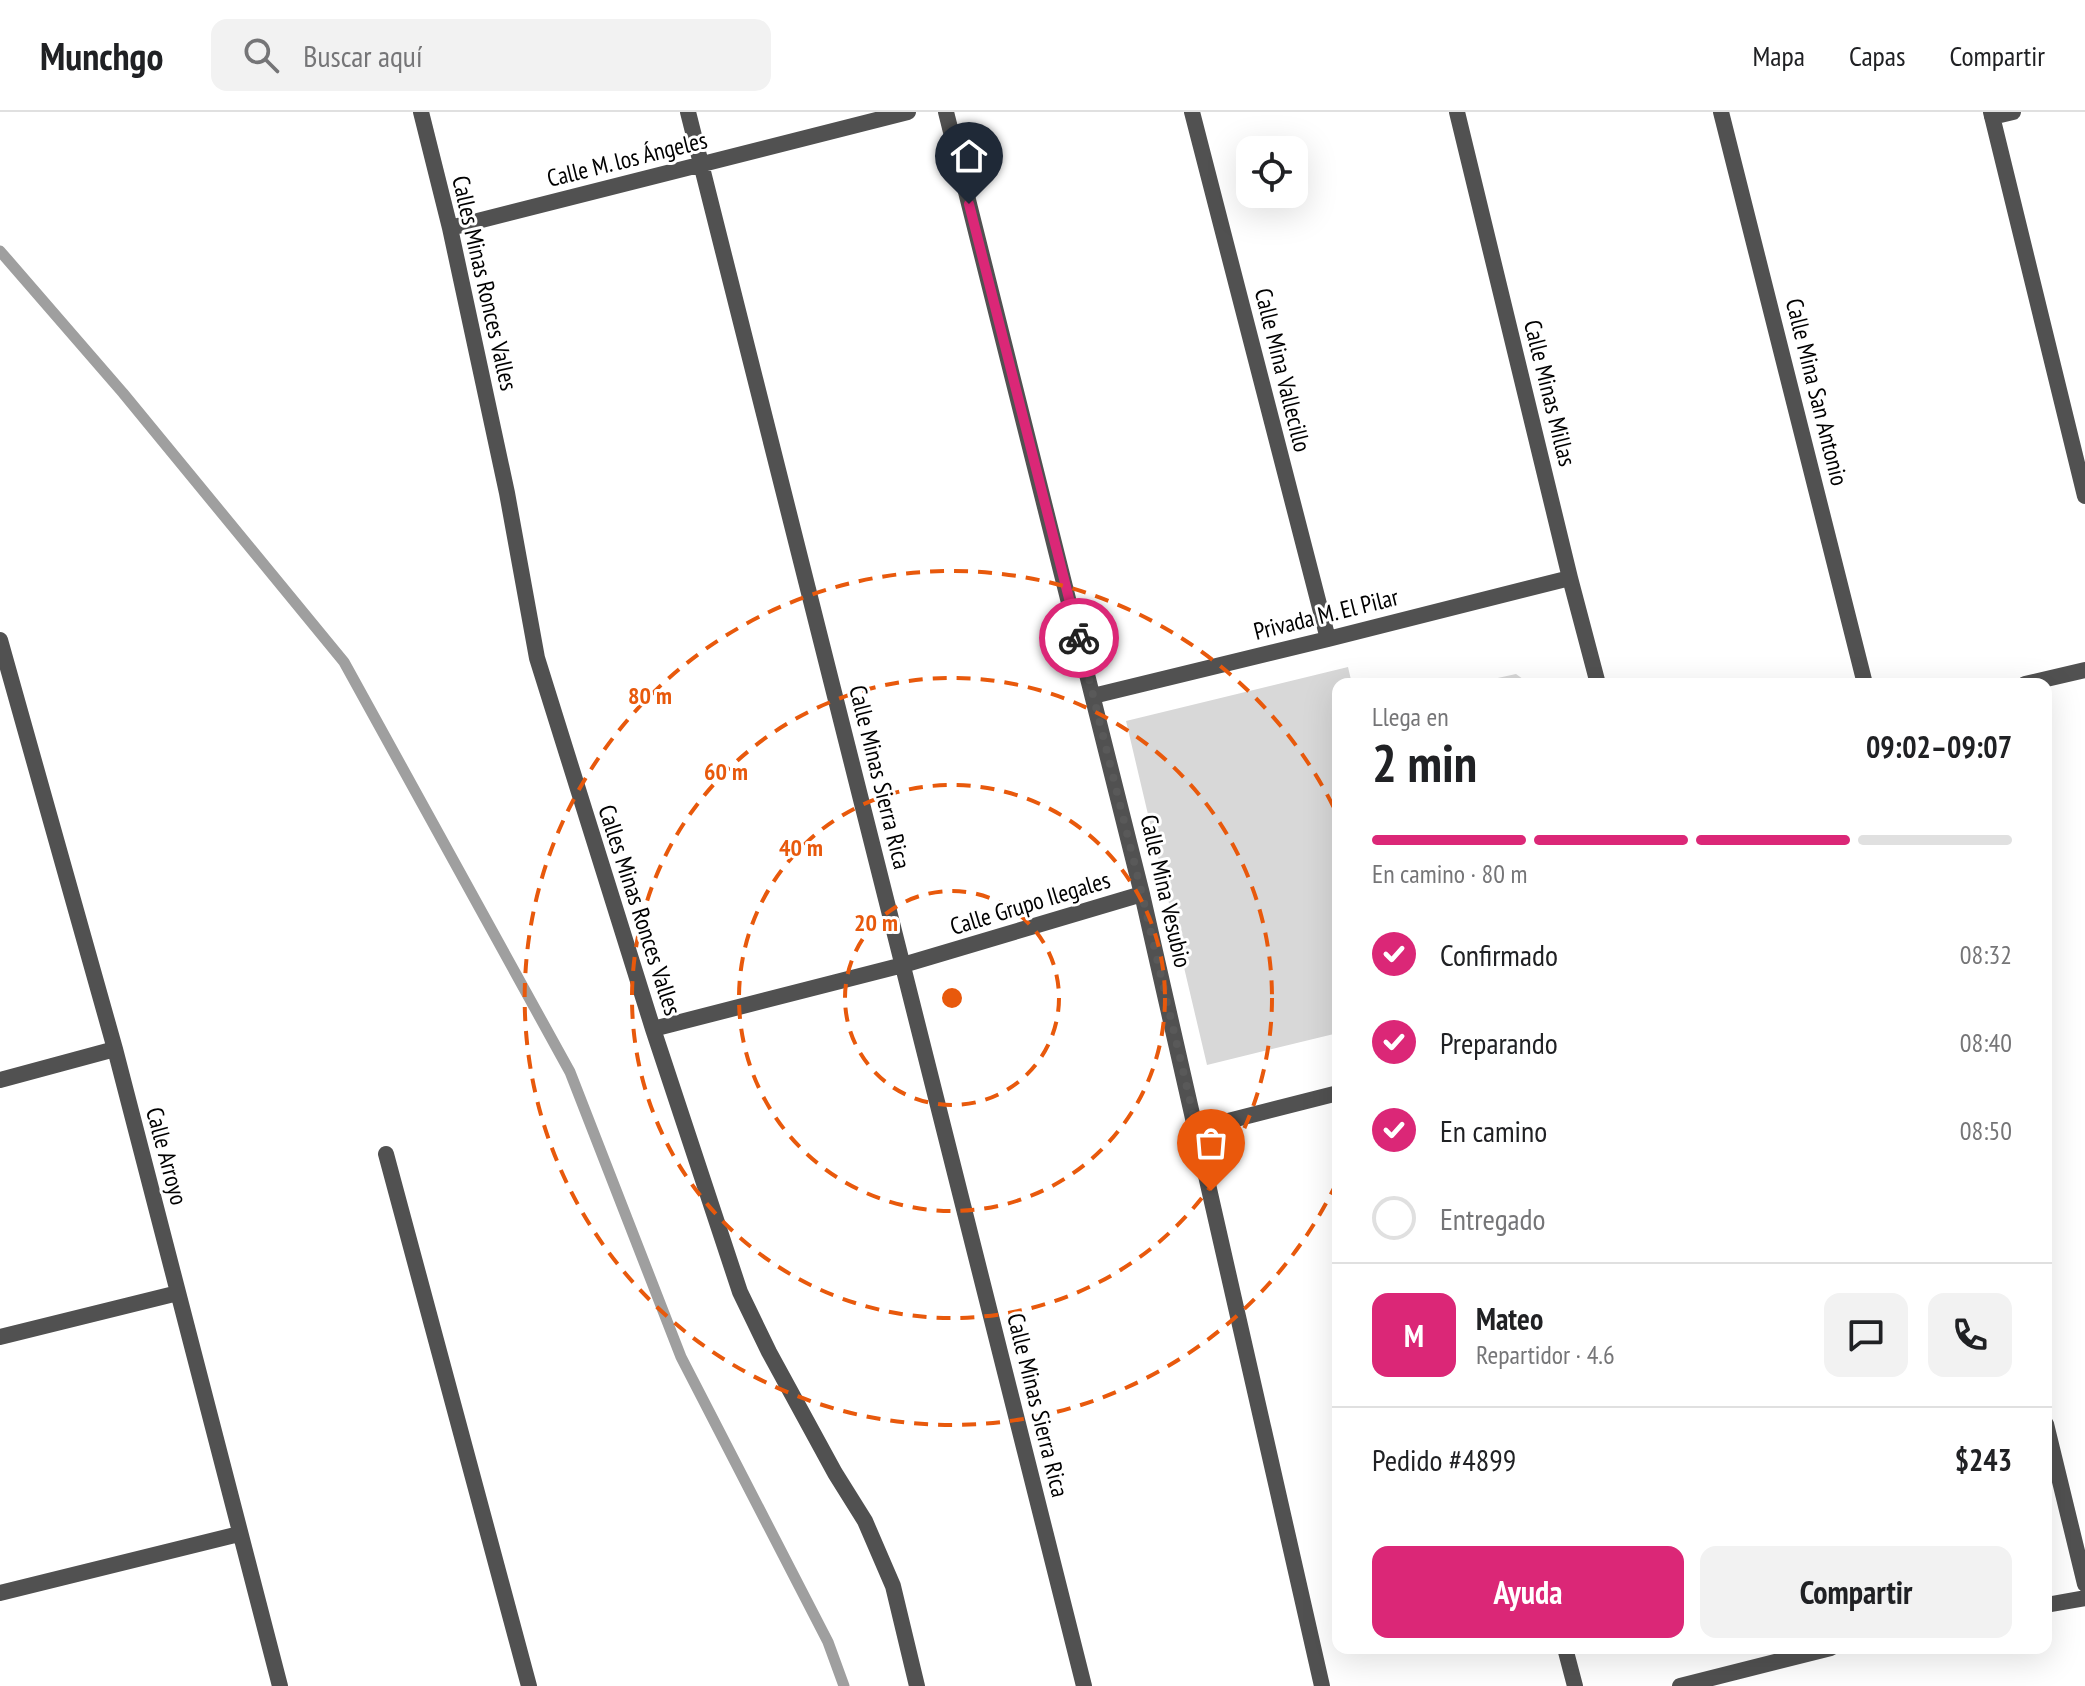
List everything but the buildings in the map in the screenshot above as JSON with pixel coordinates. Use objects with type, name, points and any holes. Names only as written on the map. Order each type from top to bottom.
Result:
[{"type":"street","name":"Calles Minas Ronces Valles","points":[[421,112],[450,228],[507,493],[537,658],[653,1029],[740,1292],[776,1365],[865,1521],[893,1586],[917,1686]]},
{"type":"street","name":"Calle Minas Sierra Rica","points":[[688,112],[1084,1686]]},
{"type":"street","name":"Calle M. los Ángeles","points":[[450,228],[908,112]]},
{"type":"street","name":"Calle Mina Vesubio","points":[[946,112],[1142,894],[1322,1686]]},
{"type":"street","name":"Calle Mina Vallecillo","points":[[1192,112],[1328,639]]},
{"type":"street","name":"Calle Minas Millas","points":[[1457,112],[1596,678]]},
{"type":"street","name":"Calle Mina San Antonio","points":[[1721,112],[1863,678]]},
{"type":"street","points":[[2013,112],[1992,115],[2085,496]]},
{"type":"street","name":"Privada M. El Pilar","points":[[1093,696],[1570,578]]},
{"type":"street","name":"Calle Arroyo","points":[[0,640],[115,1049],[280,1686]]},
{"type":"street","points":[[2051,678],[2085,670]]},
{"type":"street","name":"Calle Grupo Ilegales","points":[[653,1029],[903,965],[1142,894]]},
{"type":"street","points":[[0,1080],[115,1049]]},
{"type":"street","points":[[1197,1129],[1332,1095]]},
{"type":"street","points":[[386,1154],[529,1686]]},
{"type":"street","points":[[0,1337],[178,1293]]},
{"type":"street","points":[[2052,1449],[2085,1584]]},
{"type":"street","points":[[0,1593],[239,1534]]},
{"type":"street","points":[[2052,1604],[2085,1598]]},
{"type":"street","points":[[1567,1654],[1575,1686]]},
{"type":"street","points":[[1680,1686],[1806,1654]]},
{"type":"shaded area","points":[[1348,667],[1351,678],[1332,678],[1332,1034],[1207,1065],[1126,721]]},
{"type":"shaded area","points":[[1516,674],[1522,678],[1498,678]]},
{"type":"waterway","points":[[0,251],[123,393],[344,662],[570,1072],[681,1357],[828,1642],[844,1686]]},
{"type":"way so far","points":[[1079,638],[1211,1191]]},
{"type":"route","points":[[969,204],[1079,638]]}]
